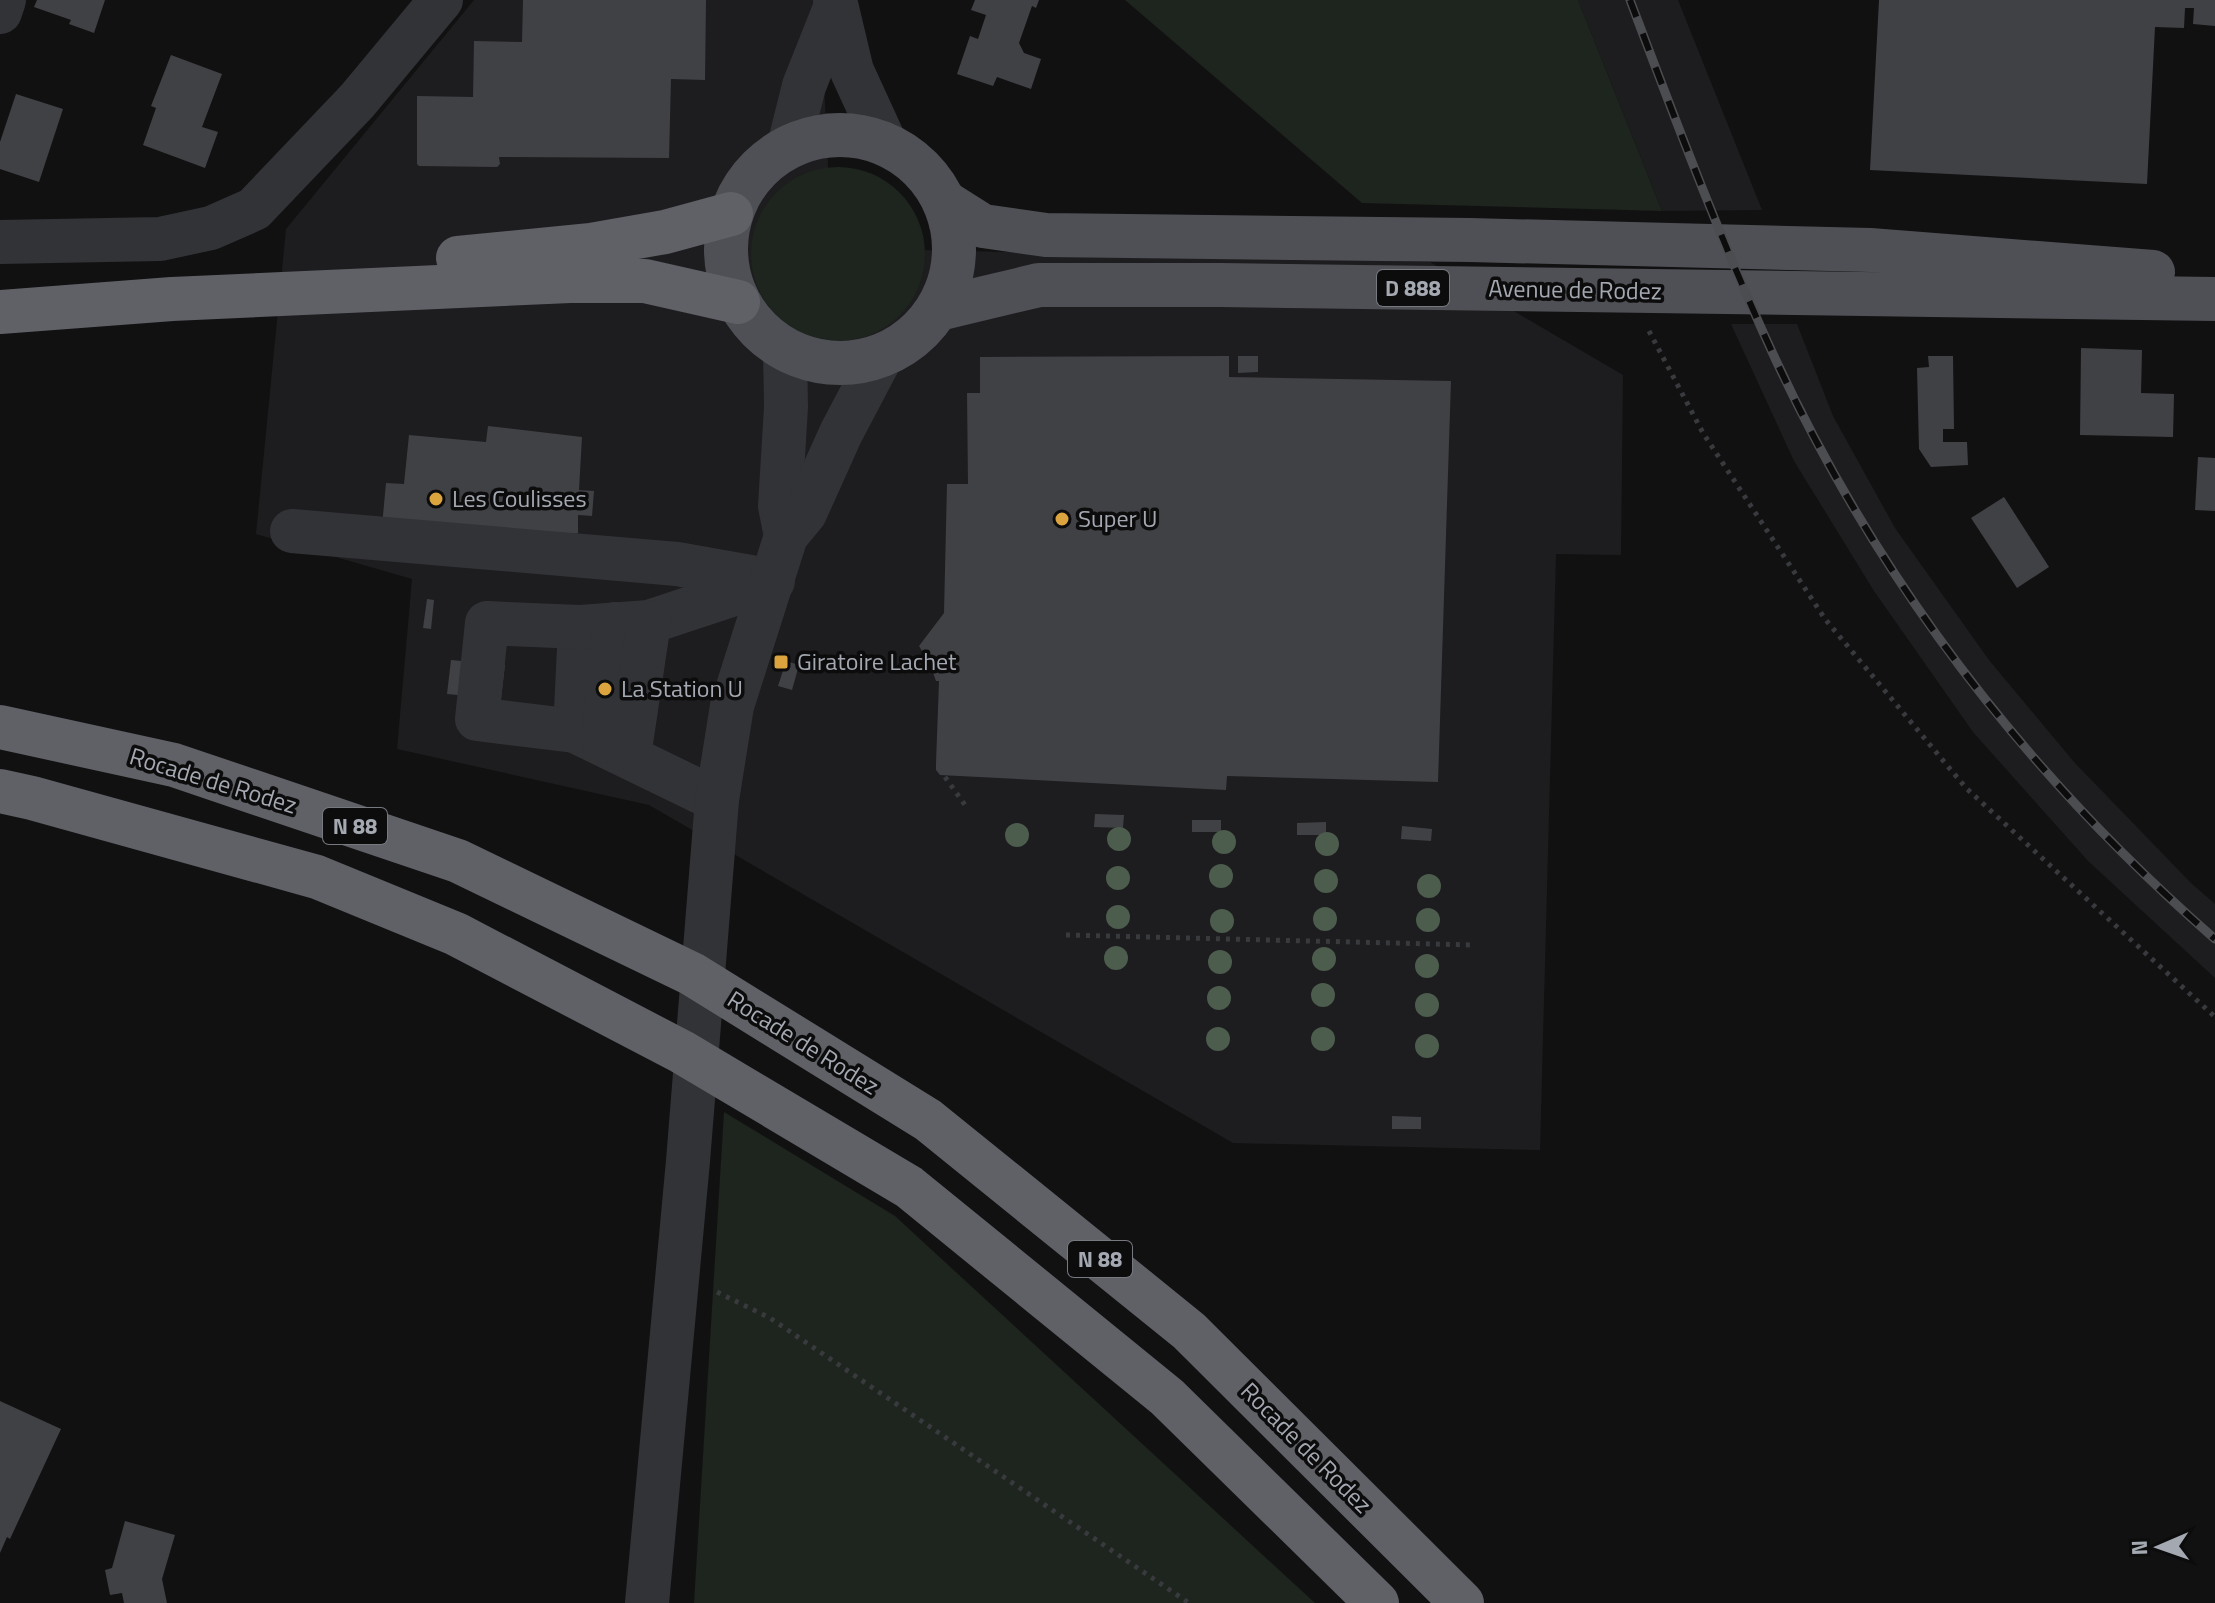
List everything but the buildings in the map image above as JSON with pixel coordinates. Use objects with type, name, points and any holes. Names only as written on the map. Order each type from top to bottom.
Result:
[{"type":"highway","points":[[0,284],[429,261],[568,248],[665,232],[731,214]]},
{"type":"highway","points":[[0,312],[172,299],[570,281],[645,281],[738,302]]},
{"type":"highway","name":"Rocade de Rodez","points":[[0,727],[174,765],[458,861],[692,974],[928,1120],[1176,1321],[1462,1603]]},
{"type":"highway","name":"N 88","points":[[0,791],[317,877],[456,934],[709,1068],[909,1187],[1167,1397],[1377,1603]]},
{"type":"main road","points":[[821,135],[854,135],[885,143],[910,157],[930,178],[945,202],[955,238],[952,275],[938,309],[913,338],[881,357],[848,364],[827,363],[785,350],[758,330],[738,302],[728,274],[726,243],[731,214],[744,186],[765,163],[789,146],[821,135]]},
{"type":"main road","name":"D 888","points":[[945,202],[983,226],[1046,235],[1870,250],[2215,277]]},
{"type":"main road","name":"Avenue de Rodez","points":[[938,309],[1039,285],[2215,299]]},
{"type":"street","points":[[0,12],[4,0]]},
{"type":"street","points":[[0,242],[160,239],[211,228],[254,209],[357,101],[441,0]]},
{"type":"street","points":[[835,4],[852,71],[885,143]]},
{"type":"street","points":[[789,146],[804,86],[835,4]]},
{"type":"street","points":[[785,350],[786,407],[780,506],[786,536]]},
{"type":"street","points":[[647,1603],[688,1161],[717,800],[732,706],[786,536],[805,513],[841,433],[881,357]]},
{"type":"street","points":[[292,531],[639,546],[677,564],[773,581]]},
{"type":"street","points":[[717,800],[602,744],[477,719],[487,623],[615,624],[773,581]]},
{"type":"street","points":[[602,744],[615,624]]},
{"type":"street","points":[[602,744],[615,624]]},
{"type":"path","points":[[1616,291],[1703,433],[1825,619],[1966,788],[2215,1017]]},
{"type":"path","points":[[945,777],[965,805]]},
{"type":"path","points":[[1066,935],[1474,945]]},
{"type":"path","points":[[676,1273],[770,1318],[1189,1603]]},
{"type":"shaded area","points":[[474,0],[820,0],[832,248],[1430,262],[1623,375],[1621,555],[1556,554],[1540,1150],[1233,1143],[649,805],[397,749],[412,579],[256,534],[286,229]]},
{"type":"shaded area","points":[[1125,0],[1578,0],[1662,211],[1362,203]]},
{"type":"shaded area","points":[[1578,0],[1678,0],[1762,210],[1662,211]]},
{"type":"shaded area","points":[[838,167],[871,173],[900,192],[919,221],[925,254],[919,287],[900,316],[871,335],[838,341],[805,335],[776,316],[757,287],[751,254],[757,221],[776,192],[805,173]]},
{"type":"shaded area","points":[[1731,324],[1797,324],[1833,416],[1895,528],[1989,660],[2074,762],[2215,904],[2215,978],[2088,861],[1973,732],[1874,591],[1794,461]]},
{"type":"shaded area","points":[[724,1112],[895,1216],[1315,1603],[694,1603]]},
{"type":"railway","points":[[1630,0],[1753,311],[1814,438],[1860,519],[1909,596],[2020,742],[2146,876],[2215,939]]},
{"type":"place","name":"Les Coulisses","points":[[436,499]]},
{"type":"place","name":"Super U","points":[[1062,519]]},
{"type":"place","name":"Giratoire Lachet","points":[[781,662]]},
{"type":"place","name":"La Station U","points":[[605,689]]}]
